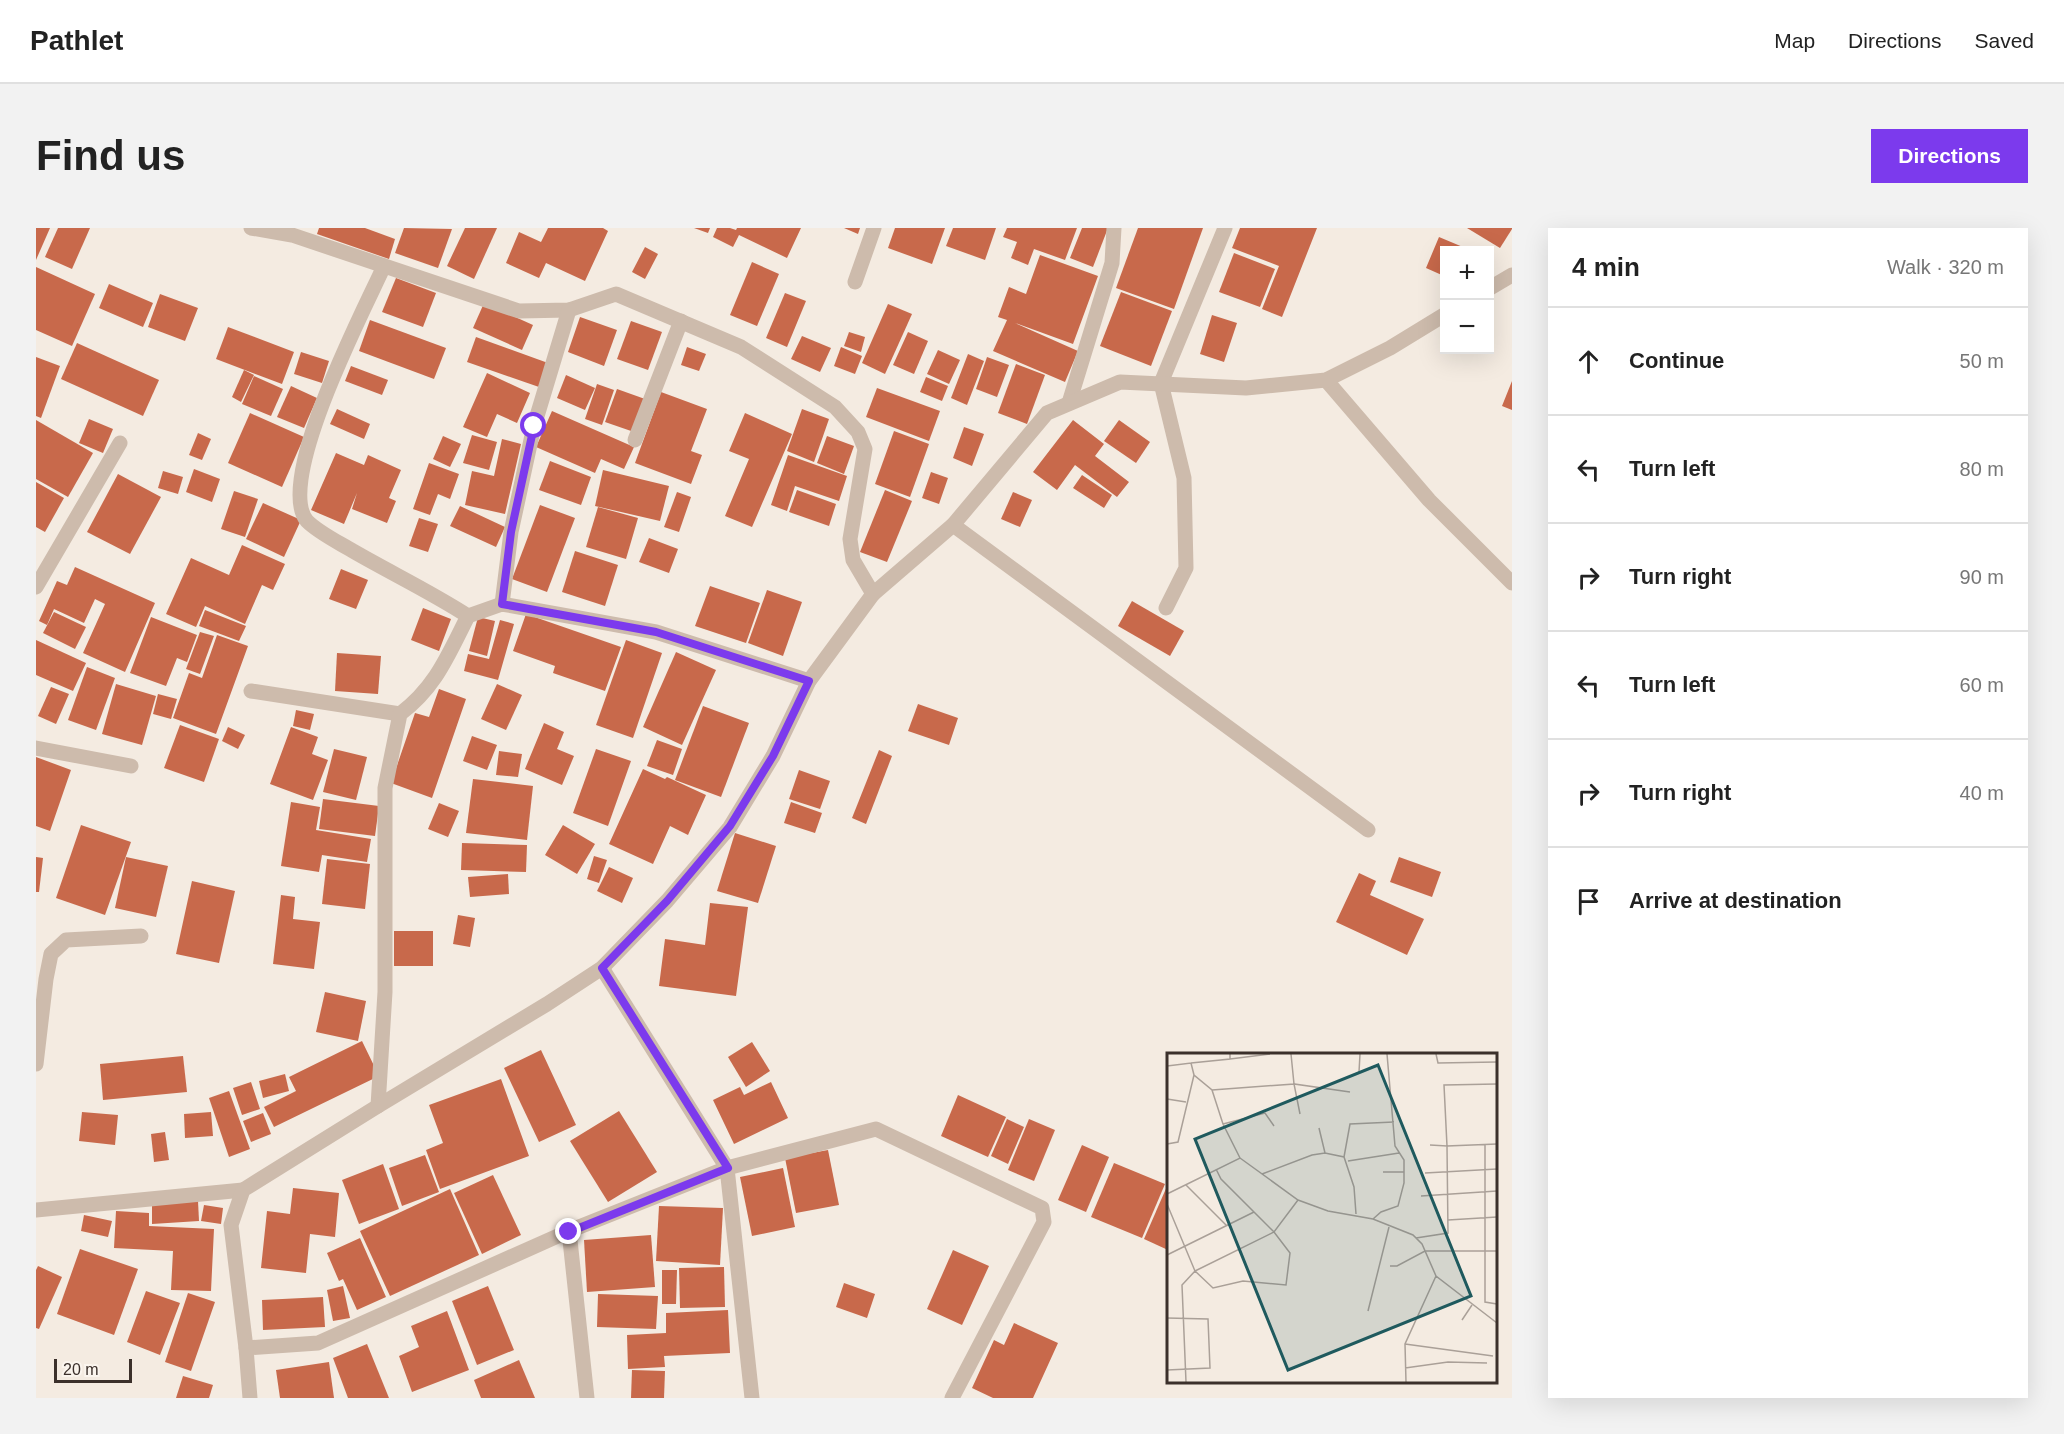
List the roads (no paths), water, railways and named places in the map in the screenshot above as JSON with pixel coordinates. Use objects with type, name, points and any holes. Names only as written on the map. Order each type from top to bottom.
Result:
[{"type":"street","points":[[251,228],[292,235],[519,311],[569,310],[616,294],[741,346],[835,407],[858,432],[865,449],[850,539],[853,560],[873,594]]},
{"type":"street","points":[[855,282],[874,228]]},
{"type":"street","points":[[1069,403],[1112,263],[1114,228]]},
{"type":"street","points":[[1166,608],[1186,568],[1184,478],[1161,383],[1225,228]]},
{"type":"street","points":[[384,266],[331,381],[304,456],[300,510],[308,522],[333,539],[468,616]]},
{"type":"street","points":[[1494,286],[1512,275]]},
{"type":"street","points":[[502,604],[511,532],[534,426],[569,310]]},
{"type":"street","points":[[36,1210],[243,1190],[602,968],[667,901],[730,826],[773,756],[809,681],[873,594],[953,525],[1047,413],[1120,382],[1246,388],[1326,380],[1390,348],[1440,317]]},
{"type":"street","points":[[635,440],[681,321]]},
{"type":"street","points":[[1326,380],[1429,500],[1512,583]]},
{"type":"street","points":[[36,587],[120,442]]},
{"type":"street","points":[[953,525],[1368,830]]},
{"type":"street","points":[[378,1106],[385,992],[385,788],[400,714],[418,700],[440,671],[468,616],[502,604],[656,632],[809,681]]},
{"type":"street","points":[[251,691],[400,714]]},
{"type":"street","points":[[36,748],[131,766]]},
{"type":"street","points":[[36,1064],[51,954],[66,940],[141,936]]},
{"type":"street","points":[[602,968],[728,1168],[752,1398]]},
{"type":"street","points":[[246,1348],[318,1343],[569,1232],[728,1168],[876,1129],[1042,1208],[1044,1222],[952,1398]]},
{"type":"street","points":[[243,1190],[231,1225],[250,1398]]},
{"type":"street","points":[[569,1232],[587,1398]]}]
